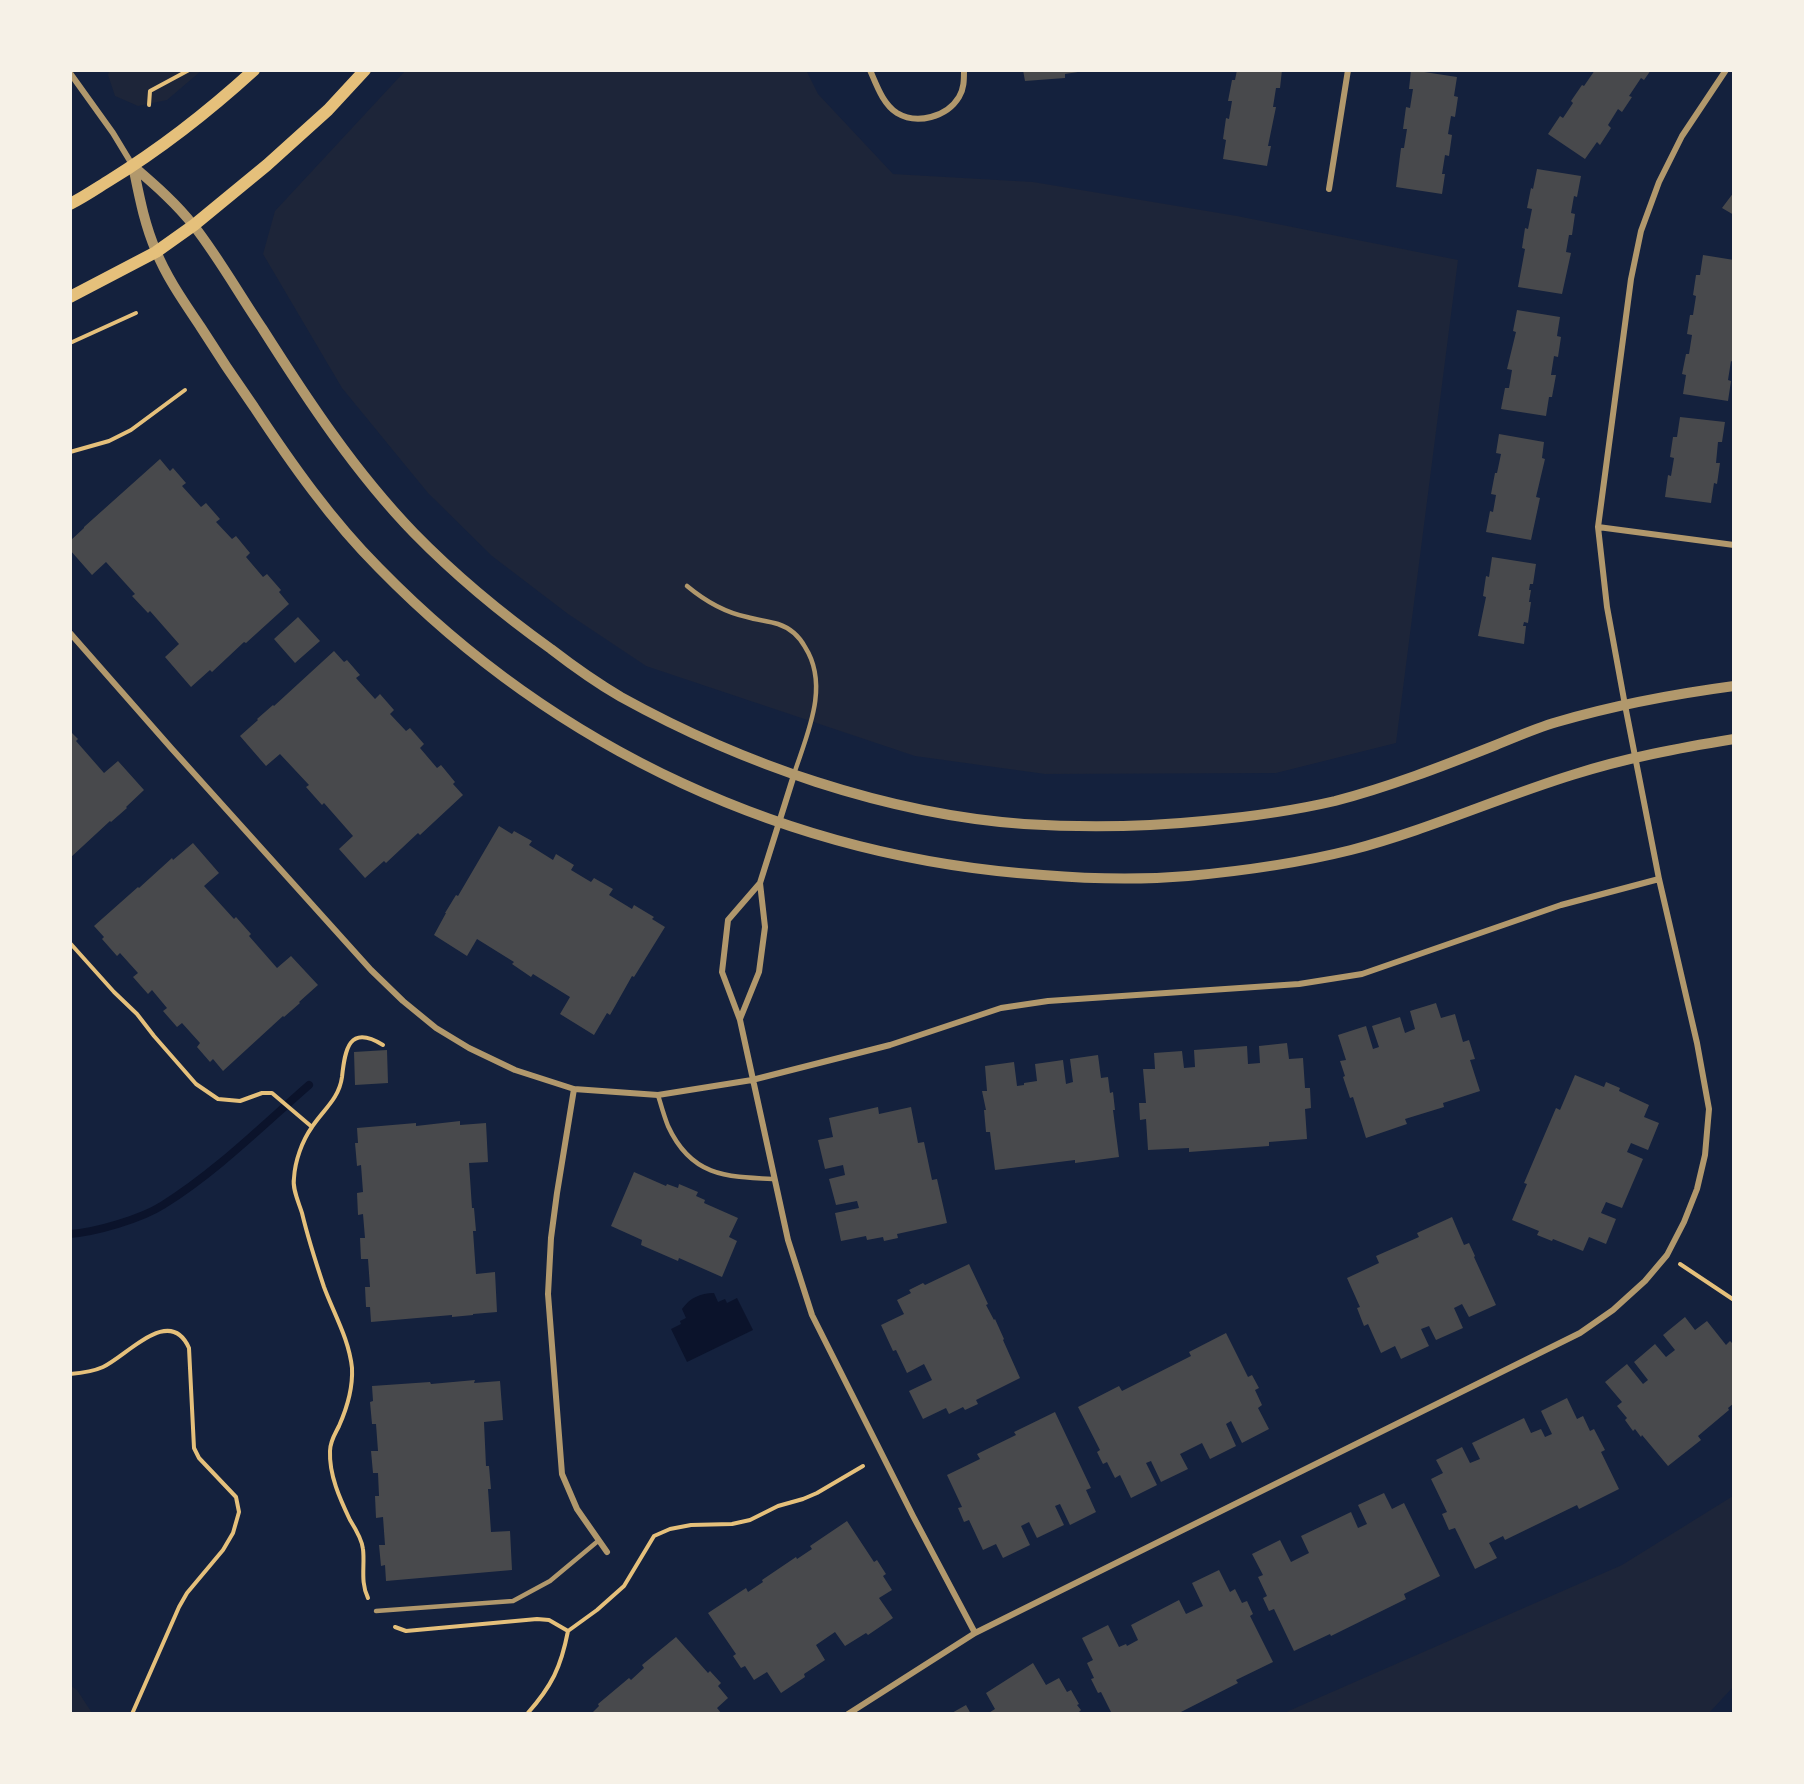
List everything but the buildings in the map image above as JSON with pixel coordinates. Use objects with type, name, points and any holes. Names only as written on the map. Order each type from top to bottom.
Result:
[{"type":"main road","points":[[70,204],[133,166],[207,113],[254,70]]},
{"type":"main road","points":[[70,297],[156,252],[194,225],[267,165],[328,110],[366,70]]},
{"type":"street","points":[[870,70],[884,101],[898,113],[915,119],[934,117],[949,109],[959,98],[964,82],[964,70]]},
{"type":"street","points":[[1329,189],[1348,70]]},
{"type":"street","points":[[848,1713],[975,1633],[1580,1333],[1621,1303],[1645,1281],[1667,1255],[1684,1222],[1697,1189],[1705,1155],[1709,1109],[1683,980],[1659,879],[1625,705],[1607,608],[1598,527],[1631,279],[1641,231],[1659,182],[1682,136],[1726,70]]},
{"type":"street","points":[[71,71],[133,166],[166,194],[194,225],[325,424],[367,479],[412,531],[464,581],[517,625],[620,696],[735,752],[794,775],[852,793],[899,804],[968,818],[1022,824],[1134,827],[1232,818],[1287,811],[1338,800],[1400,781],[1555,722],[1625,705],[1734,686]]},
{"type":"street","points":[[133,166],[143,214],[156,252],[176,290],[284,453],[328,511],[376,566],[431,619],[486,665],[595,739],[716,798],[779,824],[849,844],[961,867],[1075,878],[1136,879],[1184,876],[1236,871],[1350,850],[1415,830],[1571,775],[1635,757],[1734,739]]},
{"type":"street","points":[[1598,527],[1734,545]]},
{"type":"street","points":[[70,633],[371,970],[403,1001],[436,1028],[489,1058],[516,1070],[574,1089],[658,1095],[752,1080],[890,1046],[1001,1008],[1048,1001],[1299,984],[1362,974],[1561,905],[1659,879]]},
{"type":"street","points":[[794,775],[760,883],[728,920],[722,972],[740,1020],[788,1240],[812,1315],[913,1516],[975,1633]]},
{"type":"street","points":[[740,1020],[759,972],[765,927],[760,883]]},
{"type":"street","points":[[574,1089],[554,1216],[548,1294],[562,1474],[577,1509],[607,1552]]},
{"type":"lane","points":[[687,586],[717,608],[781,625],[791,630],[809,654],[815,670],[817,688],[812,716],[794,775]]},
{"type":"lane","points":[[658,1095],[668,1126],[693,1161],[723,1175],[774,1179]]},
{"type":"lane","points":[[376,1611],[513,1601],[550,1581],[598,1542]]},
{"type":"path","points":[[149,105],[150,92],[189,70]]},
{"type":"path","points":[[70,343],[136,313]]},
{"type":"path","points":[[70,452],[109,441],[131,430],[185,390]]},
{"type":"path","points":[[70,943],[137,1014],[195,1084],[218,1100],[240,1101],[262,1093],[272,1093],[312,1127]]},
{"type":"path","points":[[383,1045],[372,1038],[363,1036],[354,1040],[347,1048],[340,1088],[331,1104],[312,1127],[297,1159],[293,1181],[309,1243],[347,1342],[352,1370],[346,1410],[333,1436],[330,1450],[332,1476],[341,1502],[363,1548],[362,1570],[365,1592],[376,1611],[389,1625],[406,1631],[537,1619],[549,1620],[568,1631]]},
{"type":"path","points":[[1667,1255],[1734,1300]]},
{"type":"path","points":[[70,1374],[91,1372],[105,1366],[151,1336],[163,1331],[175,1331],[184,1337],[189,1348],[194,1448],[199,1458],[236,1497],[239,1512],[233,1533],[178,1607],[132,1713]]},
{"type":"path","points":[[527,1713],[544,1695],[556,1674],[564,1654],[568,1631],[624,1586],[654,1536],[670,1529],[691,1525],[732,1524],[750,1520],[778,1506],[817,1493],[863,1466]]},
{"type":"shaded area","points":[[806,70],[818,94],[893,174],[1033,182],[1237,216],[1458,260],[1396,743],[1276,773],[1045,774],[915,756],[646,666],[568,614],[492,556],[428,493],[342,388],[263,254],[275,211],[405,71]]},
{"type":"shaded area","points":[[109,71],[201,71],[167,100],[138,106],[115,96],[108,75]]},
{"type":"shaded area","points":[[714,1293],[718,1302],[725,1299],[727,1303],[737,1298],[753,1330],[687,1362],[671,1329],[681,1324],[680,1321],[686,1318],[682,1309],[688,1302],[700,1295]]},
{"type":"shaded area","points":[[1733,1496],[1733,1687],[1709,1713],[1284,1713],[1622,1565]]},
{"type":"shaded area","points":[[70,1685],[77,1690],[92,1713],[71,1713]]},
{"type":"waterway","points":[[70,1234],[118,1224],[163,1205],[202,1178],[309,1085]]}]
